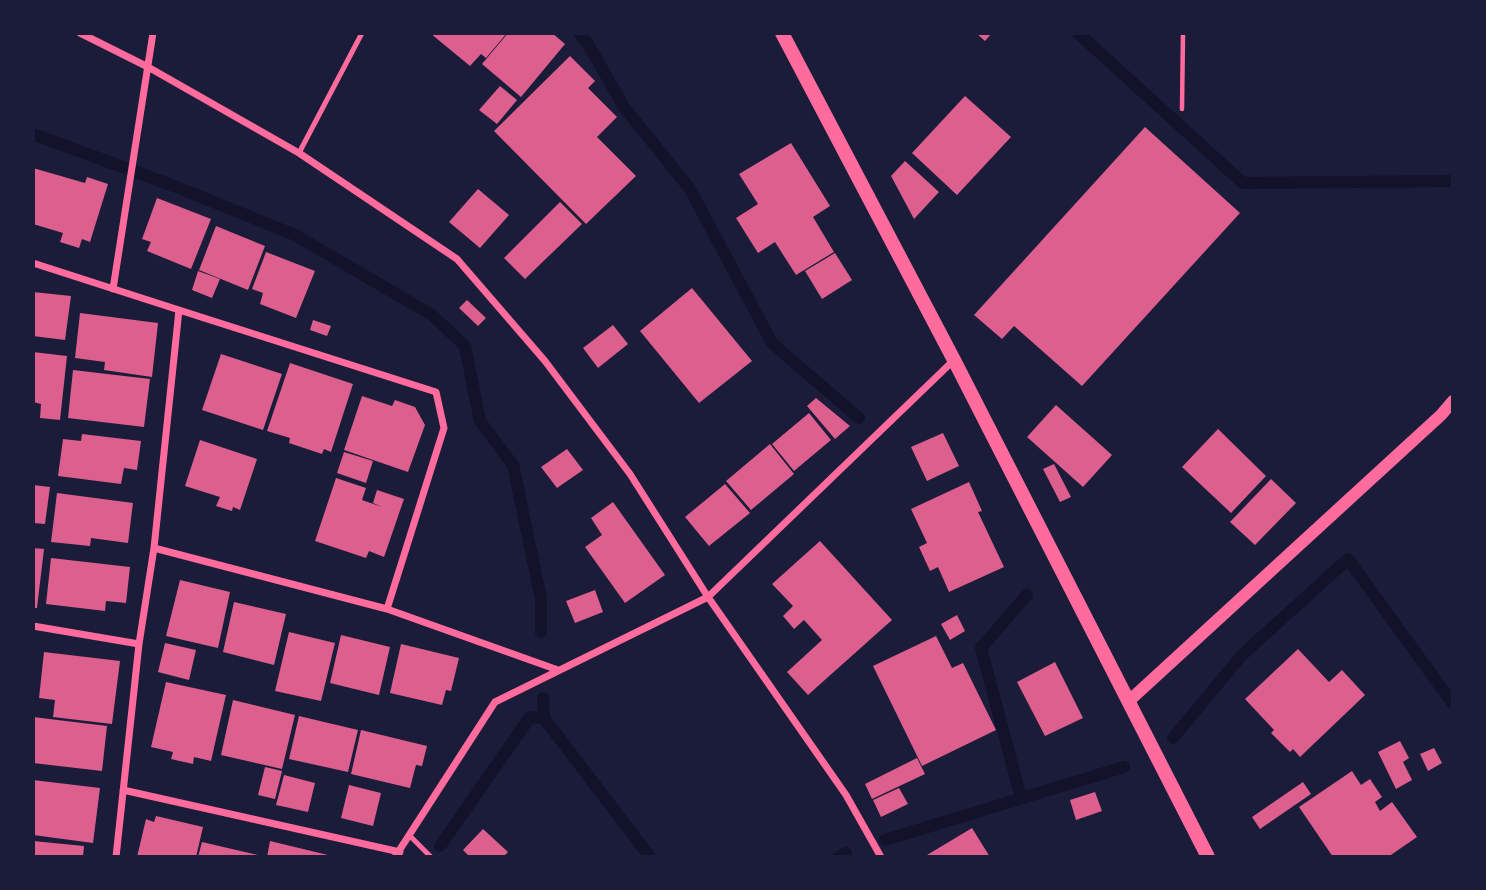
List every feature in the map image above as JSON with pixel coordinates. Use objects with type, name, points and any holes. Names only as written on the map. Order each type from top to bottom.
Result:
[{"type":"main road","points":[[782,33],[954,360],[1208,857]]},
{"type":"street","points":[[80,33],[148,67],[299,153],[457,259],[545,361],[630,474],[708,597],[846,795],[881,857]]},
{"type":"street","points":[[113,289],[153,33]]},
{"type":"street","points":[[33,263],[436,392],[444,428],[387,608]]},
{"type":"street","points":[[116,857],[139,644],[154,548],[179,310]]},
{"type":"street","points":[[123,790],[398,854],[495,702],[708,597],[954,360]]},
{"type":"street","points":[[1129,700],[1441,415],[1453,401]]},
{"type":"street","points":[[154,548],[387,608],[558,670]]},
{"type":"street","points":[[33,626],[139,644]]},
{"type":"lane","points":[[299,153],[362,33]]},
{"type":"lane","points":[[410,835],[431,857]]},
{"type":"path","points":[[1182,109],[1183,33]]},
{"type":"building","points":[[430,33],[507,33],[486,58],[481,54],[470,66]]},
{"type":"building","points":[[508,33],[552,33],[565,44],[521,97],[482,64]]},
{"type":"building","points":[[976,33],[992,33],[985,41]]},
{"type":"building","points":[[570,56],[595,81],[588,88],[617,117],[597,137],[636,176],[586,224],[494,131]]},
{"type":"building","points":[[500,86],[517,100],[497,124],[479,110]]},
{"type":"building","points":[[965,96],[1011,137],[957,195],[912,153]]},
{"type":"building","points":[[1145,127],[1240,213],[1082,386],[1014,326],[1002,339],[974,315]]},
{"type":"building","points":[[791,143],[830,206],[813,217],[834,252],[796,275],[775,242],[758,253],[736,218],[758,204],[739,174]]},
{"type":"building","points":[[905,161],[939,192],[914,219],[891,176]]},
{"type":"building","points":[[33,168],[85,183],[87,177],[108,184],[90,242],[82,239],[79,248],[60,242],[63,233],[33,224]]},
{"type":"building","points":[[478,189],[509,215],[480,248],[449,222]]},
{"type":"building","points":[[157,198],[211,219],[191,269],[147,251],[151,242],[142,239]]},
{"type":"building","points":[[560,202],[582,224],[525,279],[504,258]]},
{"type":"building","points":[[216,226],[265,246],[248,290],[199,270]]},
{"type":"building","points":[[266,252],[315,271],[296,318],[260,304],[263,293],[252,289]]},
{"type":"building","points":[[835,253],[852,280],[822,299],[805,271]]},
{"type":"building","points":[[198,271],[220,279],[212,298],[192,290]]},
{"type":"building","points":[[692,288],[752,361],[699,403],[640,331]]},
{"type":"building","points":[[33,292],[71,296],[65,340],[33,336]]},
{"type":"building","points":[[467,300],[486,318],[478,326],[459,308]]},
{"type":"building","points":[[80,313],[158,323],[152,377],[104,370],[105,362],[75,358]]},
{"type":"building","points":[[313,320],[331,326],[327,336],[310,330]]},
{"type":"building","points":[[613,325],[628,344],[598,368],[583,348]]},
{"type":"building","points":[[33,352],[67,356],[60,420],[40,418],[41,404],[33,402]]},
{"type":"building","points":[[221,354],[282,374],[263,430],[202,410]]},
{"type":"building","points":[[290,363],[353,384],[331,452],[324,449],[322,454],[289,443],[290,438],[267,431]]},
{"type":"building","points":[[73,370],[150,379],[144,427],[68,418]]},
{"type":"building","points":[[362,396],[392,406],[395,400],[415,407],[425,425],[408,472],[344,450]]},
{"type":"building","points":[[816,398],[850,426],[835,439],[807,406]]},
{"type":"building","points":[[1056,405],[1112,455],[1083,487],[1027,437]]},
{"type":"building","points":[[809,413],[831,440],[794,471],[772,444]]},
{"type":"building","points":[[1218,429],[1266,476],[1231,513],[1182,467]]},
{"type":"building","points":[[943,433],[959,466],[927,481],[911,447]]},
{"type":"building","points":[[82,434],[141,441],[137,470],[124,468],[121,484],[58,476],[63,439],[81,441]]},
{"type":"building","points":[[200,440],[257,459],[240,510],[233,507],[232,511],[216,506],[220,497],[185,486]]},
{"type":"building","points":[[770,444],[794,474],[751,510],[726,481]]},
{"type":"building","points":[[567,449],[583,470],[557,488],[541,467]]},
{"type":"building","points":[[344,452],[373,461],[366,483],[337,473]]},
{"type":"building","points":[[1054,464],[1071,497],[1060,502],[1043,469]]},
{"type":"building","points":[[336,478],[366,488],[362,500],[382,507],[373,503],[377,490],[404,499],[384,557],[369,551],[366,558],[315,541]]},
{"type":"building","points":[[1271,479],[1296,503],[1255,545],[1230,522]]},
{"type":"building","points":[[969,482],[982,511],[978,512],[1004,567],[949,592],[938,567],[930,571],[919,547],[927,543],[911,509]]},
{"type":"building","points":[[725,484],[750,513],[709,546],[685,517]]},
{"type":"building","points":[[33,485],[50,487],[45,524],[33,523]]},
{"type":"building","points":[[57,493],[133,503],[128,543],[91,538],[90,546],[51,542]]},
{"type":"building","points":[[613,502],[665,575],[625,603],[585,547],[602,535],[591,518]]},
{"type":"building","points":[[820,541],[892,620],[808,695],[787,672],[822,640],[804,620],[794,629],[783,616],[793,606],[772,584]]},
{"type":"building","points":[[33,548],[44,549],[37,608],[33,608]]},
{"type":"building","points":[[51,558],[130,567],[126,603],[106,601],[105,611],[46,604]]},
{"type":"building","points":[[180,580],[230,592],[218,648],[166,636]]},
{"type":"building","points":[[595,590],[603,612],[575,623],[566,601]]},
{"type":"building","points":[[234,602],[286,614],[274,665],[223,652]]},
{"type":"building","points":[[957,615],[965,631],[950,640],[941,624]]},
{"type":"building","points":[[289,632],[335,643],[321,701],[275,691]]},
{"type":"building","points":[[341,635],[390,647],[379,695],[330,683]]},
{"type":"building","points":[[936,636],[952,668],[963,663],[996,730],[922,766],[873,666]]},
{"type":"building","points":[[165,643],[196,650],[189,680],[158,672]]},
{"type":"building","points":[[401,644],[459,658],[451,691],[446,690],[442,705],[390,693]]},
{"type":"building","points":[[1298,649],[1329,682],[1342,670],[1365,695],[1300,757],[1293,749],[1290,752],[1271,733],[1274,730],[1245,699]]},
{"type":"building","points":[[44,652],[120,661],[112,724],[53,717],[55,700],[39,698]]},
{"type":"building","points":[[1055,662],[1083,718],[1045,736],[1017,682]]},
{"type":"building","points":[[166,682],[226,695],[211,761],[194,757],[193,764],[171,759],[173,752],[151,747]]},
{"type":"building","points":[[233,700],[295,715],[282,769],[221,755]]},
{"type":"building","points":[[299,716],[358,730],[348,772],[289,759]]},
{"type":"building","points":[[33,717],[107,726],[102,771],[33,763]]},
{"type":"building","points":[[361,730],[427,746],[422,766],[416,765],[410,788],[351,774]]},
{"type":"building","points":[[1400,741],[1409,758],[1403,762],[1412,780],[1396,789],[1378,752]]},
{"type":"building","points":[[1434,748],[1442,763],[1428,771],[1420,754]]},
{"type":"building","points":[[917,758],[925,774],[872,799],[865,784]]},
{"type":"building","points":[[265,767],[282,771],[275,799],[258,795]]},
{"type":"building","points":[[1352,771],[1361,785],[1370,779],[1382,797],[1375,802],[1380,811],[1392,802],[1417,837],[1388,857],[1333,857],[1299,807]]},
{"type":"building","points":[[284,775],[315,783],[308,812],[276,805]]},
{"type":"building","points":[[33,780],[100,788],[93,843],[33,835]]},
{"type":"building","points":[[1303,782],[1311,794],[1260,829],[1252,817]]},
{"type":"building","points":[[349,785],[381,793],[373,826],[341,818]]},
{"type":"building","points":[[899,788],[908,804],[881,817],[873,800]]},
{"type":"building","points":[[1095,792],[1102,811],[1076,820],[1070,800]]},
{"type":"building","points":[[156,816],[203,827],[196,857],[137,857],[146,819],[154,822]]},
{"type":"building","points":[[972,828],[990,857],[928,857],[927,855]]},
{"type":"building","points":[[483,829],[508,852],[503,857],[470,857],[463,850]]},
{"type":"building","points":[[33,841],[84,846],[83,857],[33,857]]},
{"type":"building","points":[[270,841],[332,856],[332,857],[267,857]]},
{"type":"building","points":[[202,842],[262,856],[262,857],[198,857]]},
{"type":"waterway","points":[[579,33],[624,107],[690,189],[772,343],[859,418]]},
{"type":"waterway","points":[[1078,33],[1243,183],[1453,181]]},
{"type":"waterway","points":[[33,134],[174,186],[295,235],[432,315],[465,346],[480,421],[513,465],[541,599],[541,632]]},
{"type":"waterway","points":[[1173,738],[1242,655],[1348,559],[1453,704]]},
{"type":"waterway","points":[[1021,798],[981,648],[1027,595]]},
{"type":"waterway","points":[[543,698],[544,718],[650,857]]},
{"type":"waterway","points":[[440,846],[530,717],[544,718]]},
{"type":"waterway","points":[[885,840],[1124,767]]},
{"type":"waterway","points":[[838,857],[846,853]]}]
